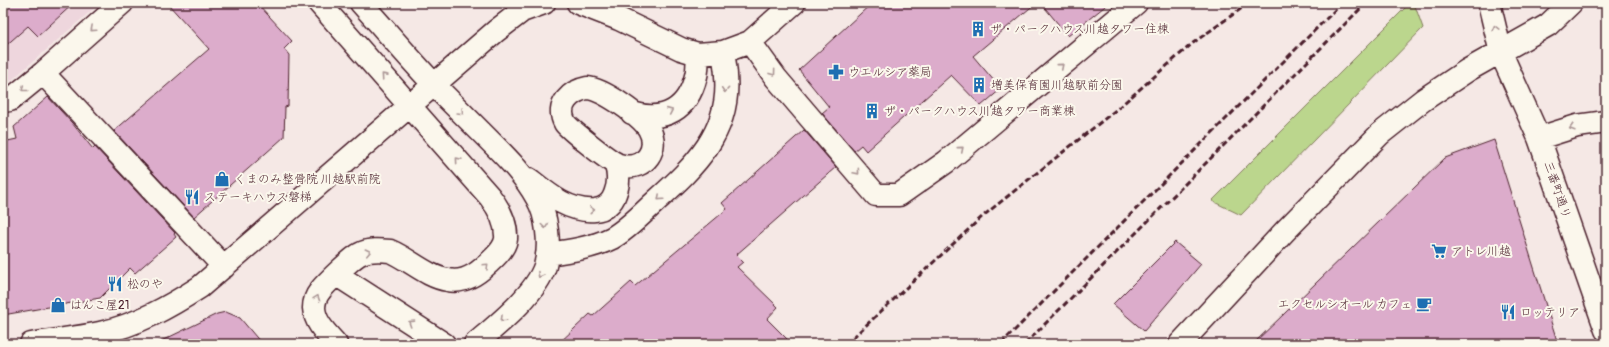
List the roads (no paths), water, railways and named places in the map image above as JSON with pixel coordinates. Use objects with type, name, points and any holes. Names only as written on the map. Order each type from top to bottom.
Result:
[{"type":"street","points":[[3,101],[10,100],[43,73],[122,3]]},
{"type":"street","points":[[319,3],[498,207],[506,228],[506,241],[503,248],[479,273],[465,280],[448,280],[435,276],[397,254],[382,250],[361,253],[320,290],[315,299],[314,308],[316,318],[322,328],[336,344]]},
{"type":"street","points":[[361,3],[434,85],[522,174],[549,195],[578,210],[599,209],[611,203],[617,190],[618,170],[615,163]]},
{"type":"street","points":[[30,344],[101,338],[169,306],[200,288],[311,190],[501,27],[522,11],[544,3]]},
{"type":"street","points":[[578,3],[619,19],[681,49],[698,54],[723,52],[750,42],[794,3]]},
{"type":"street","points":[[750,42],[776,78],[876,195],[899,195],[946,162],[1136,3]]},
{"type":"street","name":"三番町通り","points":[[1489,3],[1501,53],[1538,138],[1606,330]]},
{"type":"street","points":[[1180,344],[1285,231],[1380,134],[1422,100],[1468,70],[1501,53],[1548,25],[1571,3]]},
{"type":"street","points":[[547,254],[589,246],[613,237],[643,213],[686,174],[702,156],[717,131],[724,107],[726,77],[723,52]]},
{"type":"street","points":[[632,113],[652,117],[662,115],[677,108],[685,102],[696,76],[698,54]]},
{"type":"street","points":[[43,73],[224,267]]},
{"type":"street","points":[[582,89],[592,89],[600,92],[632,113],[650,130],[652,137],[652,153],[648,160],[630,167],[615,163],[567,125],[563,118],[563,105],[568,96],[571,94],[582,89]]},
{"type":"street","points":[[1538,138],[1577,126],[1606,122]]},
{"type":"street","points":[[475,344],[504,318],[528,293],[545,266],[547,240],[542,212],[538,199],[522,174]]},
{"type":"street","points":[[337,274],[444,344]]},
{"type":"railway","points":[[846,344],[983,216],[1117,109],[1193,43],[1249,3]]},
{"type":"railway","points":[[1001,344],[1342,3]]},
{"type":"railway","points":[[1025,344],[1366,3]]},
{"type":"place","name":"ザ・パークハウス川越タワー住棟","points":[[978,29]]},
{"type":"place","name":"ウエルシア薬局","points":[[836,72]]},
{"type":"place","name":"増美保育園川越駅前分園","points":[[979,85]]},
{"type":"place","name":"ザ・パークハウス川越タワー商業棟","points":[[872,111]]},
{"type":"place","name":"くまのみ整骨院 川越駅前院","points":[[222,179]]},
{"type":"place","name":"ステーキハウス磐梯","points":[[192,197]]},
{"type":"place","name":"アトレ川越","points":[[1439,251]]},
{"type":"place","name":"松のや","points":[[115,284]]},
{"type":"place","name":"エクセルシオール カフェ","points":[[1424,304]]},
{"type":"place","name":"はんこ屋21","points":[[58,305]]},
{"type":"place","name":"ロッテリア","points":[[1508,312]]}]
